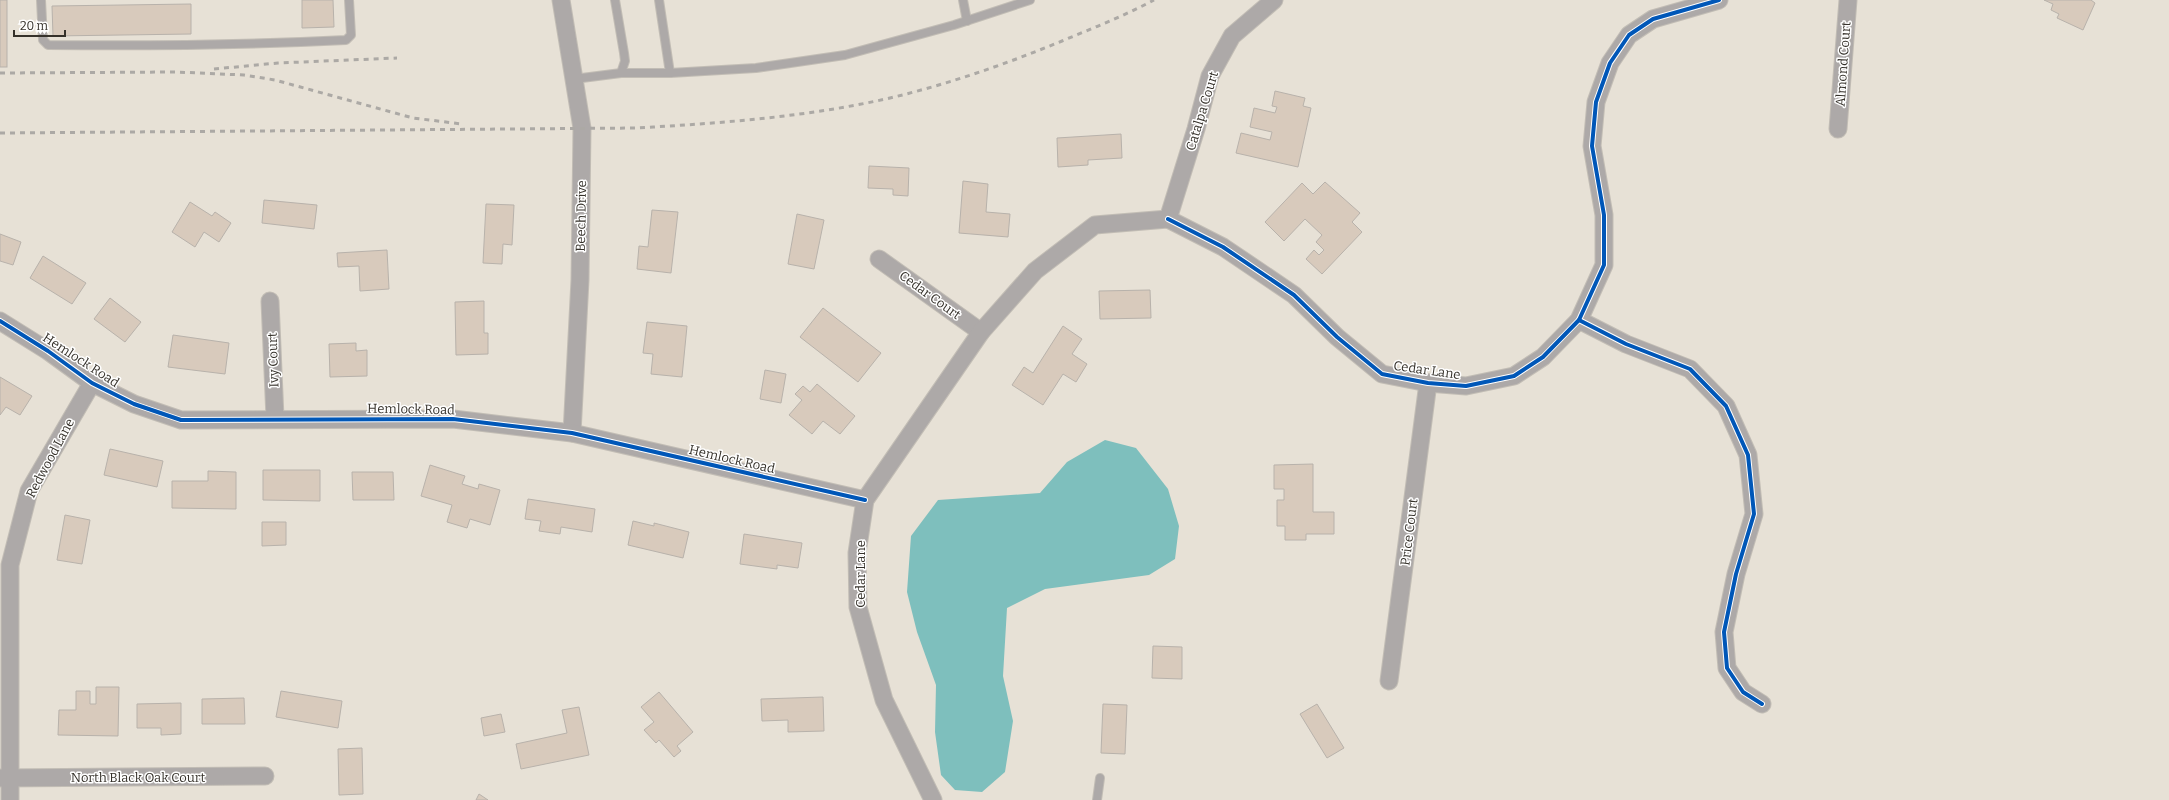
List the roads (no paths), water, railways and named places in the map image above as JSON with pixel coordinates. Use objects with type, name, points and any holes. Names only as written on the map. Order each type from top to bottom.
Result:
[{"type":"street","name":"Beech Drive","points":[[561,0],[582,128],[580,280],[572,433]]},
{"type":"street","name":"Catalpa Court","points":[[1168,219],[1196,129],[1210,76],[1232,36],[1274,0]]},
{"type":"street","name":"Cedar Lane","points":[[933,800],[884,700],[858,607],[857,553],[865,500],[980,332],[1035,271],[1095,225],[1168,219],[1223,247],[1294,295],[1337,337],[1382,374],[1428,382],[1466,386],[1514,376],[1543,357],[1579,320],[1604,265],[1604,215],[1592,146],[1596,102],[1610,63],[1629,35],[1653,19],[1719,0]]},
{"type":"street","name":"Almond Court","points":[[1838,129],[1848,0]]},
{"type":"street","name":"Cedar Court","points":[[879,259],[980,332]]},
{"type":"street","name":"Ivy Court","points":[[270,301],[275,418]]},
{"type":"street","name":"Hemlock Road","points":[[0,320],[92,382],[134,404],[181,420],[275,418],[453,419],[572,433],[865,500]]},
{"type":"street","points":[[1579,320],[1626,344],[1690,369],[1726,406],[1748,455],[1754,514],[1736,574],[1724,632],[1727,668],[1743,692],[1762,704]]},
{"type":"street","name":"Redwood Lane","points":[[10,800],[5,778],[10,565],[29,491],[92,382]]},
{"type":"street","name":"Price Court","points":[[1389,681],[1428,382]]},
{"type":"street","name":"North Black Oak Court","points":[[5,778],[266,776]]},
{"type":"lane","points":[[41,0],[43,40],[48,45],[168,46],[346,40],[351,35],[349,0]]},
{"type":"lane","points":[[615,0],[625,61],[621,73]]},
{"type":"lane","points":[[659,0],[670,74]]},
{"type":"lane","points":[[963,0],[967,21]]},
{"type":"lane","points":[[574,80],[621,73],[670,74],[756,68],[845,55],[967,21],[1030,0]]},
{"type":"lane","points":[[1097,800],[1100,778]]},
{"type":"water","points":[[1105,440],[1136,448],[1168,489],[1179,526],[1175,559],[1149,575],[1045,589],[1007,608],[1003,676],[1013,721],[1005,772],[982,792],[955,790],[941,775],[935,732],[936,685],[917,632],[907,592],[911,536],[938,500],[1040,493],[1067,462]]},
{"type":"railway","points":[[0,133],[637,128],[701,124],[796,115],[859,105],[956,80],[1041,49],[1108,22],[1154,0]]},
{"type":"railway","points":[[214,69],[278,63],[397,58]]},
{"type":"railway","points":[[0,73],[176,72],[244,75],[275,80],[413,118],[462,124]]}]
